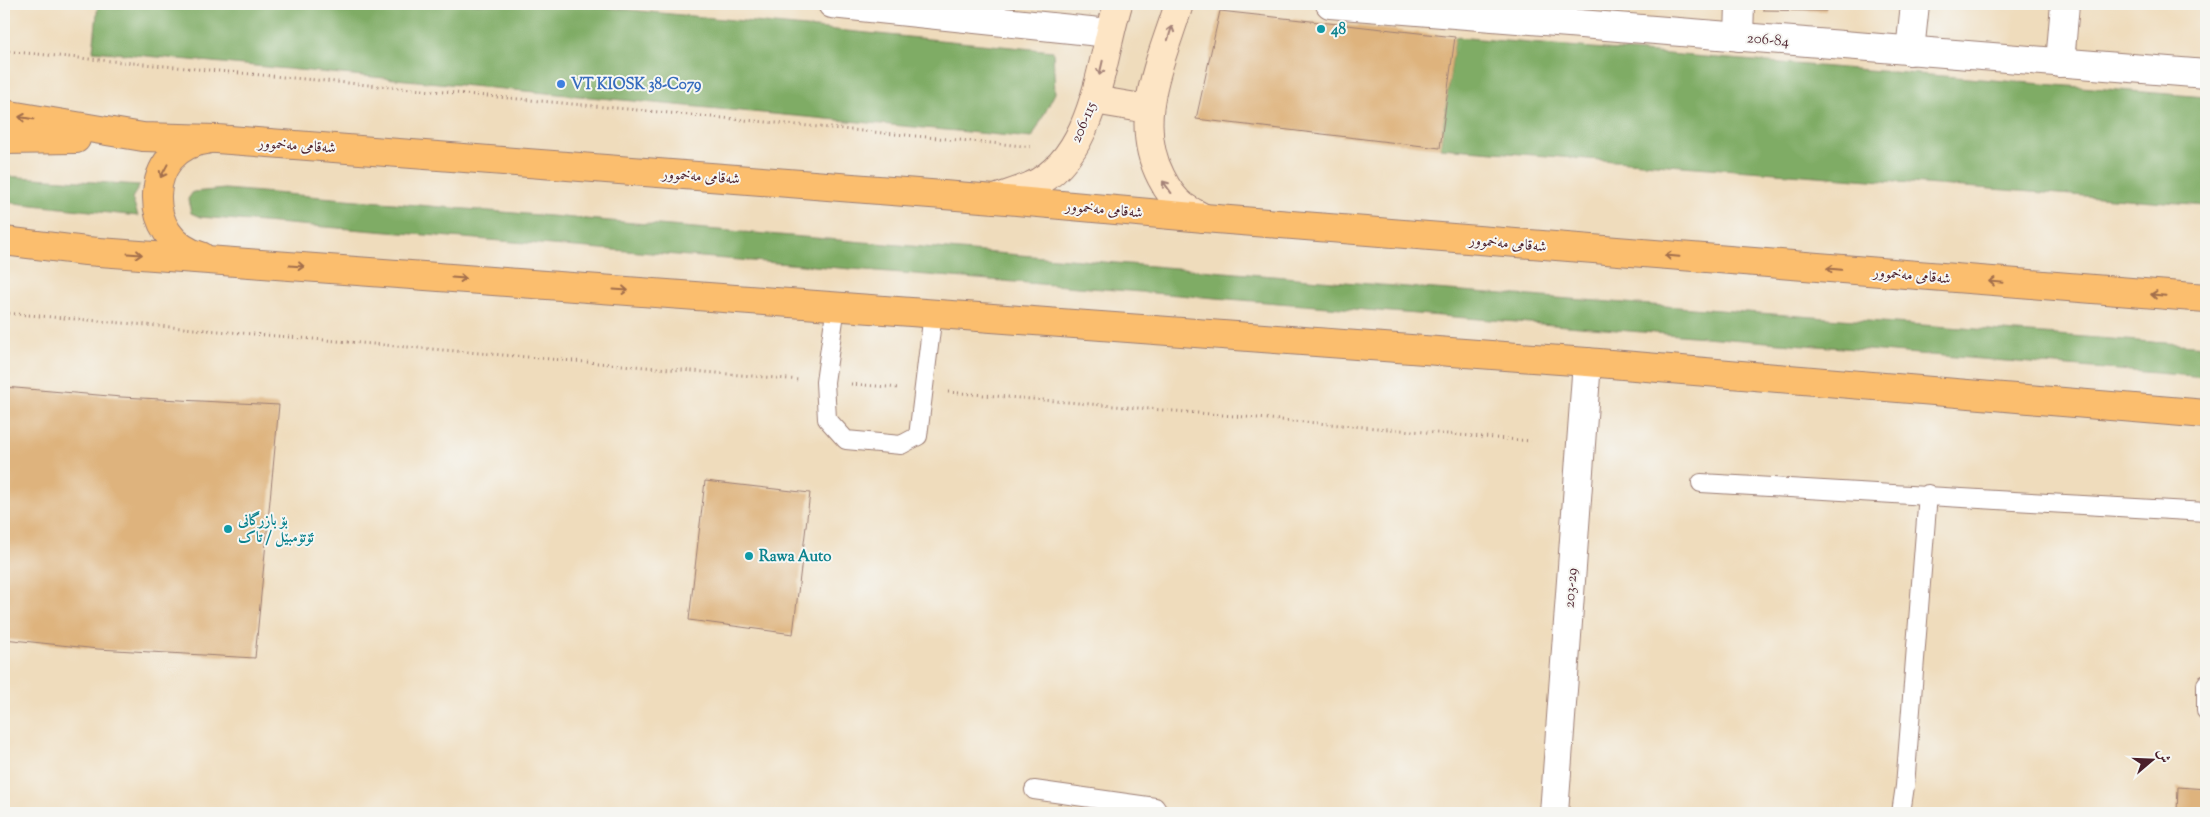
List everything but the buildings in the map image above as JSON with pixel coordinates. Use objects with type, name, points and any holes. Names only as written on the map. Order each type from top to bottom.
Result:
[{"type":"highway","name":"شەقامی مەخموور","points":[[4,114],[143,137],[217,139],[995,199],[1204,218],[2206,298]]},
{"type":"highway","points":[[4,140],[143,137]]},
{"type":"highway","points":[[216,260],[187,251],[172,239],[162,223],[156,204],[160,177],[170,160],[177,153],[193,144],[217,139]]},
{"type":"highway","points":[[4,242],[86,251],[1586,362],[2206,414]]},
{"type":"highway","points":[[4,252],[86,251]]},
{"type":"street","points":[[832,4],[1109,33]]},
{"type":"street","name":"206-115","points":[[995,199],[1032,186],[1051,172],[1068,154],[1082,134],[1094,100],[1109,33],[1118,4]]},
{"type":"street","points":[[1179,4],[1148,109],[1147,136],[1153,162],[1161,177],[1182,206],[1204,218]]},
{"type":"street","name":"206-84","points":[[1330,4],[1573,14],[1739,37],[2206,74]]},
{"type":"street","points":[[1739,37],[1740,4]]},
{"type":"street","points":[[1910,51],[1915,4]]},
{"type":"street","points":[[2060,63],[2065,4]]},
{"type":"street","points":[[1094,100],[1148,109]]},
{"type":"street","name":"203-29","points":[[1554,813],[1586,362]]},
{"type":"lane","points":[[836,306],[825,382],[827,419],[846,440],[901,445],[918,436],[925,390],[932,313]]},
{"type":"lane","points":[[1701,482],[2206,512]]},
{"type":"lane","points":[[1901,813],[1905,786],[1928,494]]},
{"type":"lane","points":[[2206,684],[2206,711]]},
{"type":"lane","points":[[1034,790],[1155,807],[1159,813]]},
{"type":"path","points":[[4,51],[1040,148]]},
{"type":"path","points":[[4,313],[1531,441]]},
{"type":"green space","points":[[98,4],[568,4],[1053,51],[1055,93],[1032,138],[93,51]]},
{"type":"green space","points":[[1455,37],[2206,97],[2206,205],[1440,148]]},
{"type":"green space","points":[[4,176],[140,185],[132,198],[138,216],[4,202]]},
{"type":"green space","points":[[225,189],[1381,285],[2206,346],[2206,377],[200,217],[191,213],[188,199],[193,192]]},
{"type":"place","name":"48","points":[[1321,29]]},
{"type":"place","name":"VT KIOSK 38-C079","points":[[561,84]]},
{"type":"place","name":"بۆ بازرگانى ئۆتۆمبێل / تاک","points":[[228,529]]},
{"type":"place","name":"Rawa Auto","points":[[749,556]]}]
